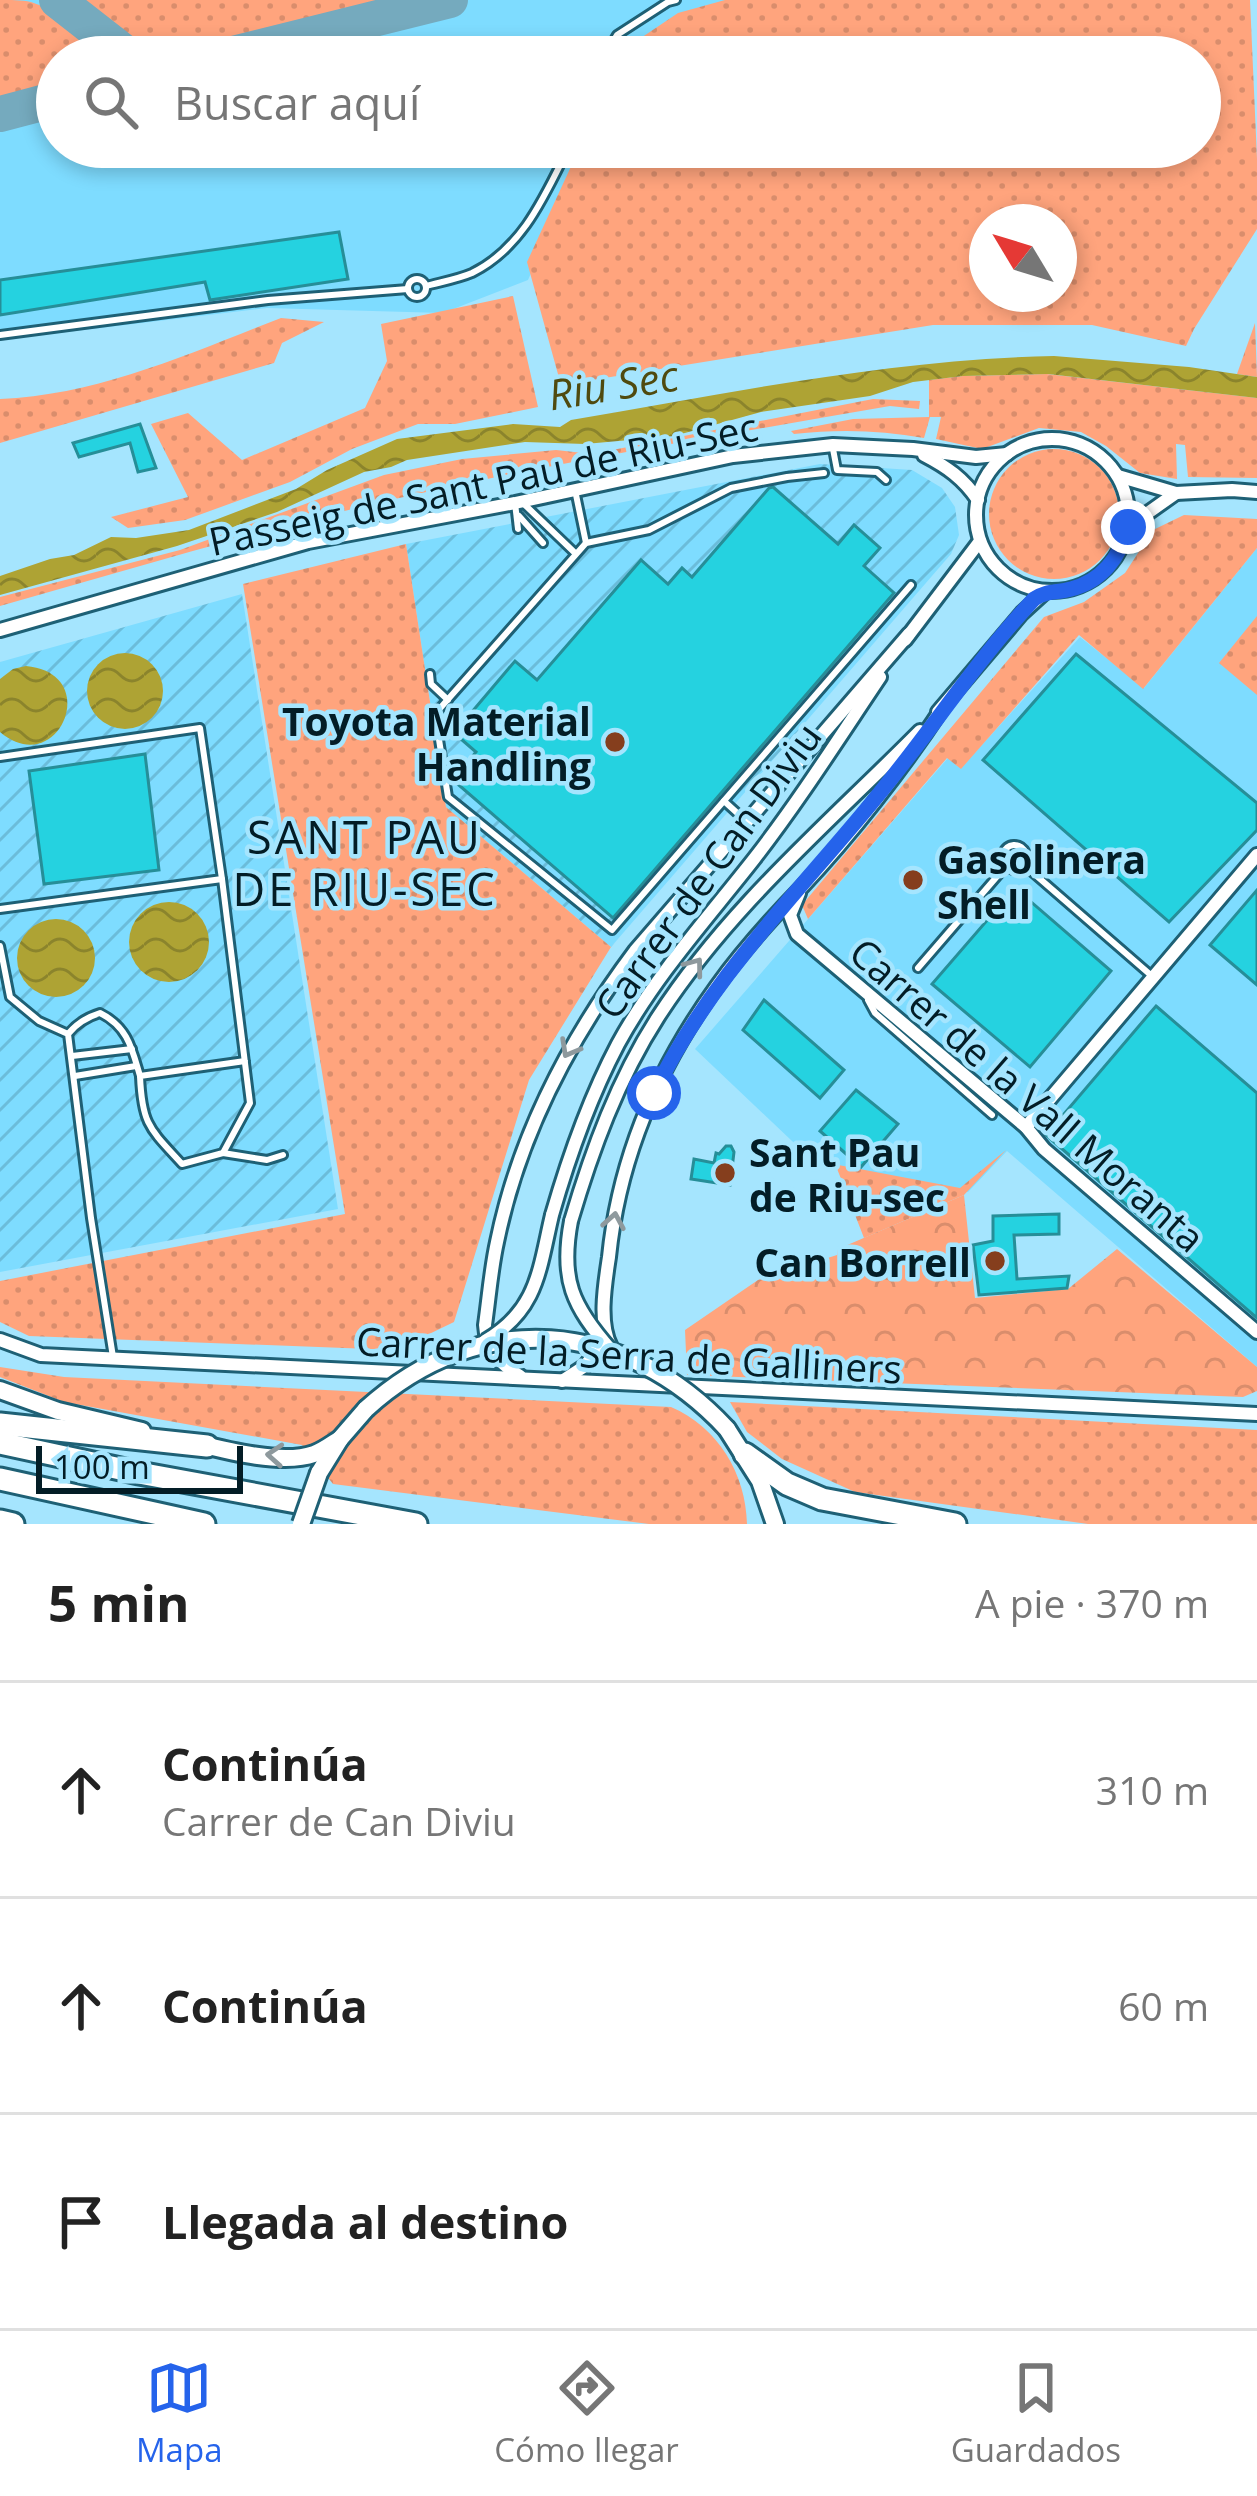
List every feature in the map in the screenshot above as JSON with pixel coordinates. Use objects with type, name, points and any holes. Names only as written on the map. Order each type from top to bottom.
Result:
[{"type":"highway","points":[[0,1424],[207,1446]]},
{"type":"highway","points":[[0,1443],[416,1524]]},
{"type":"highway","points":[[745,1454],[787,1484],[823,1499],[955,1524]]},
{"type":"highway","points":[[0,1478],[204,1524]]},
{"type":"highway","points":[[0,1520],[14,1524]]},
{"type":"street","points":[[1037,441],[1070,441],[1095,452],[1118,476],[1126,494],[1128,527],[1120,550],[1100,575],[1070,590],[1045,592],[1008,578],[992,562],[980,541],[978,500],[988,474],[1007,454],[1037,441]]},
{"type":"street","name":"Passeig de Sant Pau de Riu-Sec","points":[[0,631],[308,542],[518,507],[733,456],[833,445],[976,457],[1007,454]]},
{"type":"street","name":"Passeig de Sant Pau de Riu-Sec","points":[[913,449],[945,466],[978,500]]},
{"type":"street","points":[[1118,476],[1176,494],[1257,492]]},
{"type":"street","points":[[1128,527],[1176,494]]},
{"type":"street","name":"Carrer de Can Diviu","points":[[485,1325],[496,1245],[526,1144],[559,1069],[604,993],[635,950],[908,634],[980,541]]},
{"type":"street","name":"Carrer de Can Diviu","points":[[608,1344],[606,1282],[614,1220],[628,1163],[670,1058],[718,985],[878,796],[943,707],[1045,592]]},
{"type":"street","name":"Carrer de Can Diviu","points":[[477,1346],[512,1323],[531,1298],[569,1158],[598,1084],[641,1006],[758,854],[908,634]]},
{"type":"street","name":"Carrer de Can Diviu","points":[[658,1386],[585,1322],[568,1283],[566,1251],[572,1221],[605,1120],[656,1020],[690,970],[773,874],[943,707]]},
{"type":"street","points":[[1025,1127],[1257,855]]},
{"type":"street","name":"Carrer de la Vall Moranta","points":[[802,887],[790,915],[797,934],[1257,1332]]},
{"type":"street","points":[[435,1374],[466,1352],[485,1325]]},
{"type":"street","points":[[485,1325],[485,1337],[494,1353],[508,1370],[525,1379]]},
{"type":"street","points":[[301,1524],[320,1473],[340,1439],[366,1409],[407,1375],[477,1346],[537,1339],[608,1344],[681,1386],[706,1406],[745,1454],[773,1517]]},
{"type":"street","name":"Carrer de la Serra de Galliners","points":[[0,1340],[41,1355],[1257,1414]]},
{"type":"street","points":[[562,1381],[608,1344]]},
{"type":"street","points":[[0,1390],[58,1411],[207,1446],[293,1457],[315,1454],[340,1439]]},
{"type":"lane","points":[[616,36],[676,0]]},
{"type":"lane","points":[[426,286],[473,272],[512,243],[536,213],[558,168]]},
{"type":"lane","points":[[417,279],[426,286],[419,298],[408,289],[417,279]]},
{"type":"lane","points":[[0,335],[268,300],[408,289]]},
{"type":"lane","points":[[833,445],[837,470],[877,472],[886,480]]},
{"type":"lane","points":[[824,473],[731,488],[650,530],[586,543],[435,715],[448,797],[612,931],[911,585]]},
{"type":"lane","points":[[575,490],[586,543]]},
{"type":"lane","points":[[518,507],[576,554]]},
{"type":"lane","points":[[518,507],[518,529]]},
{"type":"lane","points":[[518,507],[543,543]]},
{"type":"lane","points":[[430,674],[431,684],[448,700]]},
{"type":"lane","points":[[0,757],[200,728],[250,1103],[223,1153]]},
{"type":"lane","points":[[724,801],[746,820]]},
{"type":"lane","points":[[1014,844],[1024,850],[1024,865],[1013,870],[1006,866],[1002,855],[1006,848],[1014,844]]},
{"type":"lane","points":[[1024,865],[1154,978]]},
{"type":"lane","points":[[918,968],[1006,866]]},
{"type":"lane","points":[[0,909],[222,879]]},
{"type":"lane","points":[[0,946],[10,997],[39,1022],[68,1034]]},
{"type":"lane","points":[[863,990],[875,1013],[992,1115]]},
{"type":"lane","points":[[113,1358],[68,1034],[76,1024],[100,1013],[123,1028],[140,1076],[142,1113],[182,1164],[223,1153],[266,1160],[283,1155]]},
{"type":"lane","points":[[72,1056],[132,1048]]},
{"type":"lane","points":[[140,1076],[245,1061]]},
{"type":"lane","points":[[75,1076],[137,1065]]},
{"type":"shaded area","points":[[0,0],[887,0],[854,36],[36,36],[36,168],[577,168],[528,280],[443,313],[267,308],[0,340]]},
{"type":"shaded area","points":[[820,464],[912,470],[942,488],[955,507],[959,535],[951,554],[611,947],[446,807],[406,544]]},
{"type":"shaded area","points":[[1257,548],[1257,1367],[1007,1151],[968,1192],[812,1160],[695,1049],[948,758],[961,768],[1080,637],[1144,688]]},
{"type":"shaded area","points":[[242,594],[338,1209],[0,1272],[0,662]]},
{"type":"green space","points":[[0,0],[31,2],[60,16],[81,36],[36,36],[36,93],[0,102]]},
{"type":"green space","points":[[79,0],[405,0],[260,36],[123,36]]},
{"type":"green space","points":[[725,0],[1250,0],[1257,229],[1186,346],[1092,325],[933,325],[561,385],[527,262],[570,168],[1221,168],[1221,36],[644,36],[678,13]]},
{"type":"green space","points":[[513,296],[538,407],[455,424],[418,424],[352,449],[290,482],[185,520],[128,528],[111,517],[188,497],[151,424],[188,413],[242,460],[365,408],[387,361],[381,324]]},
{"type":"green space","points":[[281,318],[324,322],[282,343],[274,363],[0,443],[0,399],[108,381]]},
{"type":"green space","points":[[1255,323],[1257,377],[1237,374]]},
{"type":"green space","points":[[1047,374],[1257,398],[1257,478],[1188,477],[1185,445],[1176,444],[1177,479],[1140,473],[1081,432],[1039,428],[982,449],[936,439],[941,417],[930,417],[924,438],[791,431],[853,419],[929,417],[929,380]]},
{"type":"green space","points":[[873,399],[920,401],[919,409],[890,406],[427,492],[270,530],[0,606],[0,597],[180,550],[384,475],[462,459],[556,450],[592,454]]},
{"type":"green space","points":[[1054,449],[1079,453],[1100,468],[1115,489],[1119,514],[1115,539],[1100,560],[1079,575],[1054,579],[1029,575],[1008,560],[993,539],[989,514],[993,489],[1008,468],[1029,453]]},
{"type":"green space","points":[[1184,515],[1257,519],[1257,548],[1143,689],[1079,635],[961,769],[947,758],[808,919],[802,905],[1044,617],[1084,602],[1125,573],[1153,530]]},
{"type":"green space","points":[[406,544],[446,807],[611,947],[529,1080],[454,1322],[396,1350],[29,1336],[0,1322],[0,1281],[345,1214],[243,584]]},
{"type":"green space","points":[[1257,616],[1257,695],[1219,663]]},
{"type":"green space","points":[[1006,1150],[964,1195],[864,1238],[836,1166],[812,1160],[960,1188]]},
{"type":"green space","points":[[964,1195],[975,1298],[1068,1289],[1117,1249],[1257,1367],[1257,1391],[1243,1397],[687,1375],[685,1330],[758,1280],[837,1255],[838,1249]]},
{"type":"green space","points":[[0,1367],[64,1377],[671,1407],[703,1427],[726,1454],[741,1487],[747,1524],[649,1524],[333,1484],[302,1445],[64,1402],[0,1377]]},
{"type":"green space","points":[[730,1402],[1257,1430],[1257,1524],[1088,1524],[855,1492],[782,1459],[747,1432]]},
{"type":"water","points":[[1054,356],[1257,377],[1257,398],[1048,374],[963,376],[761,412],[674,436],[585,444],[525,442],[407,460],[364,472],[277,512],[177,546],[0,595],[0,576],[74,555],[111,537],[189,530],[296,489],[397,439],[513,424],[560,427],[571,420],[811,379],[933,363]]},
{"type":"water","points":[[125,653],[152,664],[163,691],[152,718],[125,729],[98,718],[87,691],[98,664]]},
{"type":"water","points":[[26,666],[50,673],[63,686],[67,703],[64,720],[40,743],[21,744],[0,732],[0,679]]},
{"type":"water","points":[[169,902],[197,914],[209,942],[197,970],[169,982],[141,970],[129,942],[141,914]]},
{"type":"water","points":[[56,919],[83,931],[95,958],[83,985],[56,997],[29,985],[17,958],[29,931]]},
{"type":"building","points":[[339,232],[348,279],[210,300],[205,282],[0,315],[0,280]]},
{"type":"building","points":[[140,424],[156,468],[138,472],[130,443],[79,457],[73,443]]},
{"type":"building","name":"Toyota Material Handling","points":[[773,487],[838,544],[854,525],[880,548],[864,566],[894,593],[613,918],[453,780],[476,752],[454,733],[515,661],[537,680],[641,560],[668,584],[682,568],[692,577]]},
{"type":"building","points":[[1076,654],[1257,803],[1257,830],[1169,922],[983,760]]},
{"type":"building","points":[[145,754],[159,870],[44,884],[29,771]]},
{"type":"building","points":[[1015,888],[1111,971],[1030,1067],[932,984]]},
{"type":"building","points":[[1257,890],[1257,985],[1210,945]]},
{"type":"building","points":[[764,1000],[844,1070],[820,1098],[743,1030]]},
{"type":"building","points":[[1156,1006],[1257,1093],[1257,1318],[1046,1135]]},
{"type":"building","points":[[856,1090],[898,1124],[861,1167],[820,1131]]},
{"type":"building","points":[[726,1146],[734,1152],[730,1185],[691,1179],[694,1159],[714,1163],[716,1153]]},
{"type":"building","name":"Can Borrell","points":[[1059,1214],[1059,1234],[1014,1235],[1017,1279],[1069,1276],[1067,1288],[979,1295],[973,1245],[993,1241],[993,1216]]},
{"type":"taxiway","points":[[57,0],[103,36]]},
{"type":"taxiway","points":[[305,36],[450,0]]},
{"type":"taxiway","points":[[0,114],[36,105]]},
{"type":"place","name":"Toyota Material Handling","points":[[615,742]]},
{"type":"place","name":"Gasolinera Shell","points":[[913,880]]},
{"type":"place","name":"Sant Pau de Riu-sec","points":[[725,1173]]},
{"type":"place","name":"Can Borrell","points":[[995,1261]]},
{"type":"district","name":"SANT PAU DE RIU-SEC","points":[[365,862]]},
{"type":"route","points":[[654,1093],[670,1058],[718,985],[878,796],[970,674],[1034,599],[1045,592],[1086,584],[1106,569],[1128,527]]},
{"type":"water label","name":"Riu Sec","points":[[613,384]]}]
